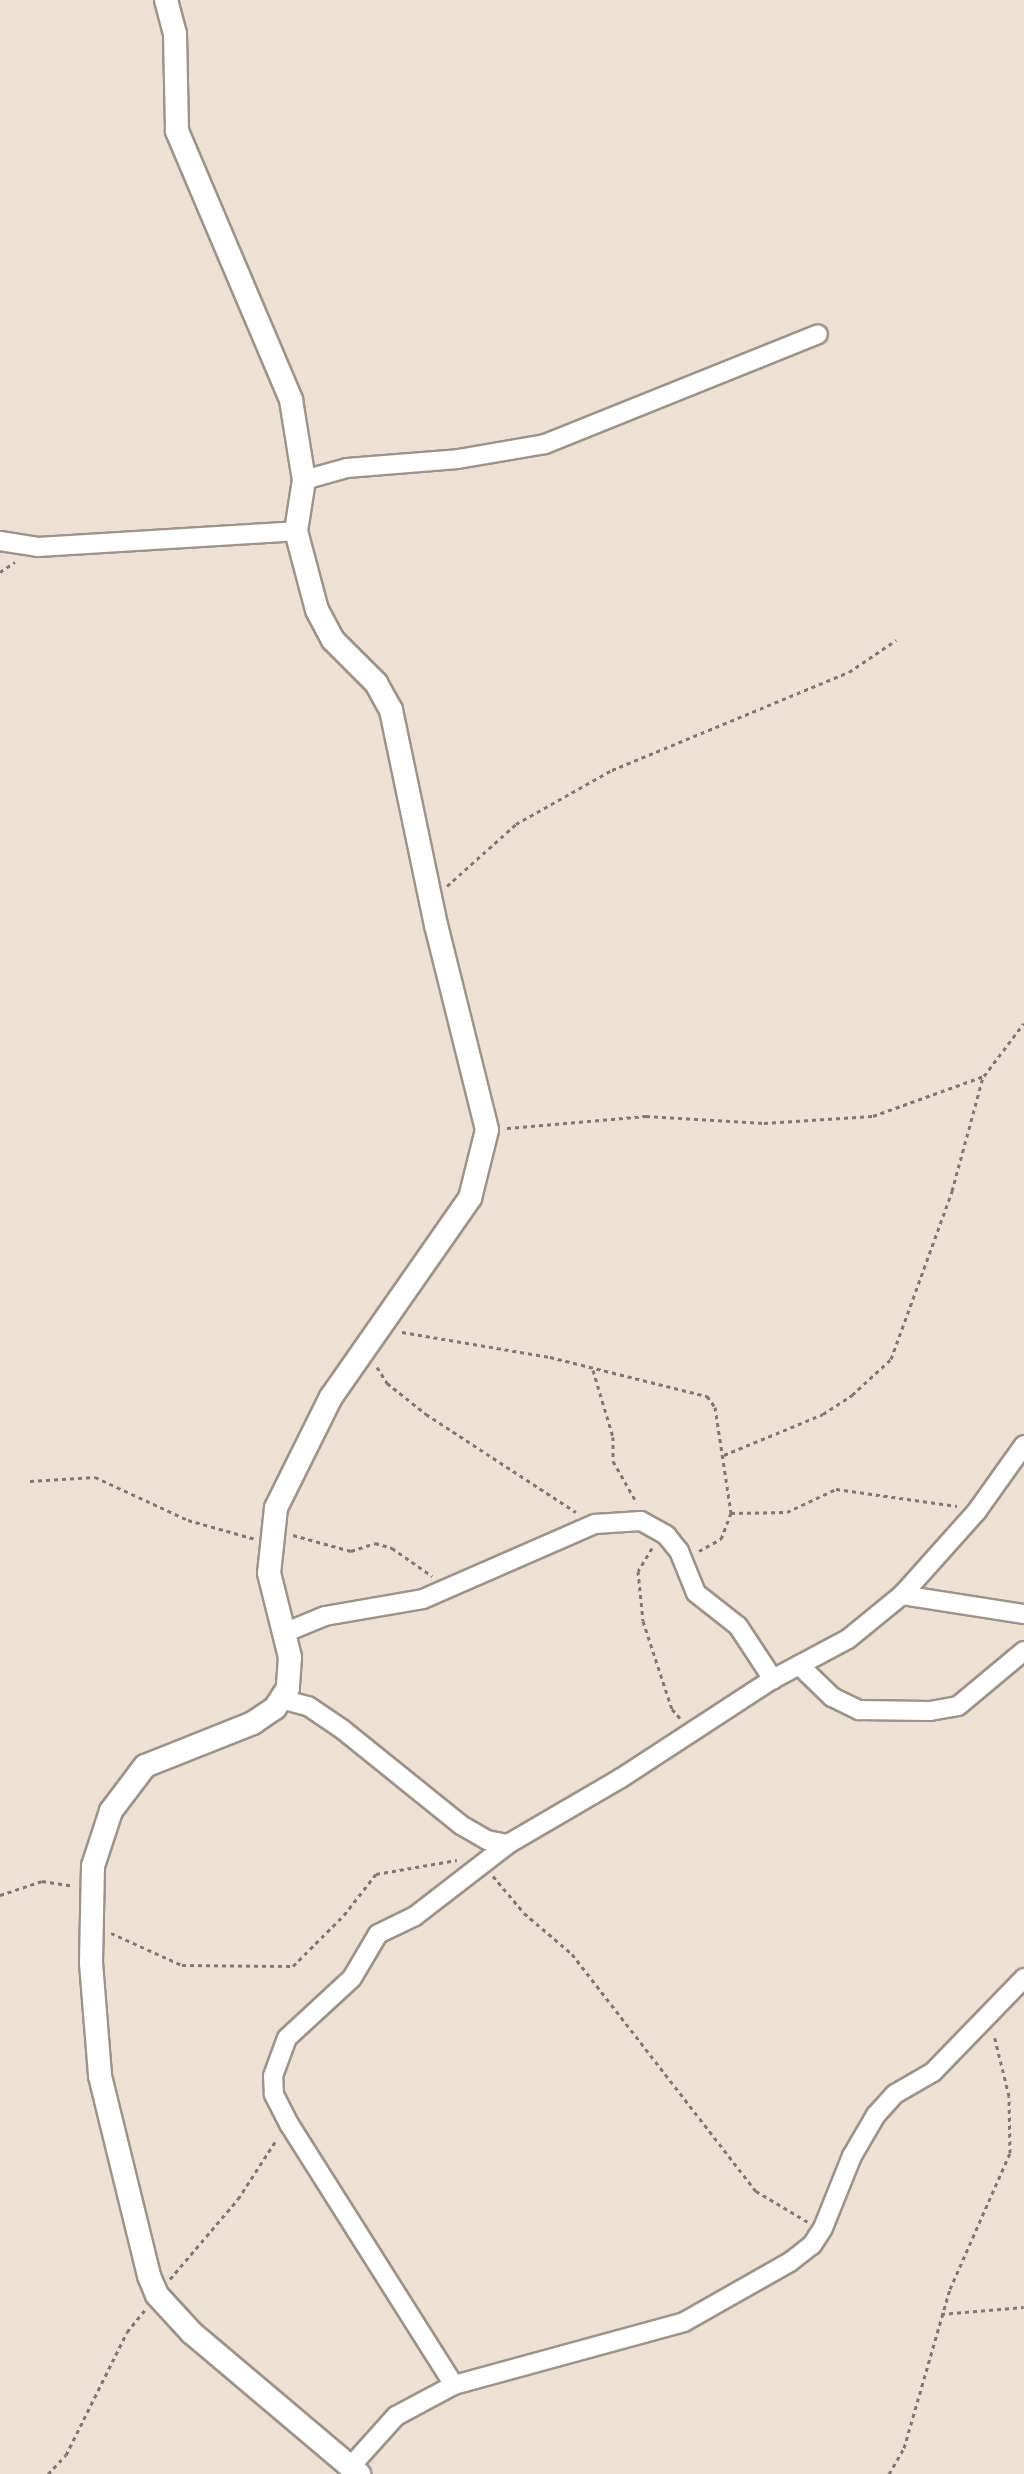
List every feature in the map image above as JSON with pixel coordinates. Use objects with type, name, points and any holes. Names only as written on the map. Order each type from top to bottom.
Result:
[{"type":"street","points":[[166,0],[175,34],[177,131],[274,351],[291,400],[304,480],[296,531],[317,610],[333,640],[376,683],[391,710],[432,904],[487,1130],[470,1198],[331,1397],[276,1508],[269,1573],[290,1657],[288,1688],[281,1699],[253,1723],[145,1766],[111,1811],[93,1866],[92,1924],[100,2076],[142,2256],[157,2295],[192,2333],[355,2469],[396,2416],[454,2385],[684,2322],[790,2262],[812,2245],[823,2228],[852,2156],[876,2115],[895,2094],[933,2072],[1024,1978]]},
{"type":"street","points":[[304,480],[347,468],[458,459],[545,444],[818,334]]},
{"type":"street","points":[[0,541],[38,547],[296,531]]},
{"type":"street","points":[[454,2385],[289,2124],[274,2094],[273,2076],[287,2038],[352,1978],[378,1934],[415,1916],[508,1844],[773,1679],[848,1639],[902,1595],[977,1511],[1024,1445]]},
{"type":"street","points":[[284,1633],[325,1616],[445,1591],[595,1524],[641,1521],[659,1530],[679,1551],[696,1593],[738,1626],[773,1679]]},
{"type":"street","points":[[902,1595],[1024,1614]]},
{"type":"street","points":[[799,1665],[832,1697],[859,1710],[930,1711],[958,1706],[998,1678],[1024,1651]]},
{"type":"street","points":[[281,1699],[308,1706],[342,1729],[461,1825],[487,1840],[508,1844]]},
{"type":"path","points":[[432,904],[467,864],[516,824],[612,770],[849,672],[896,640]]},
{"type":"path","points":[[724,1455],[823,1414],[852,1395],[891,1359],[952,1191],[984,1076],[1024,1023]]},
{"type":"path","points":[[487,1130],[646,1116],[764,1123],[873,1116],[984,1076]]},
{"type":"path","points":[[595,1524],[497,1465],[387,1383],[371,1343],[405,1332],[550,1357],[707,1396],[715,1407],[731,1513],[721,1539],[694,1553],[679,1551]]},
{"type":"path","points":[[593,1370],[620,1480],[659,1530],[645,1554],[639,1596],[672,1709],[692,1731]]},
{"type":"path","points":[[30,1481],[95,1477],[188,1520],[351,1551],[375,1543],[392,1548],[432,1575],[445,1591]]},
{"type":"path","points":[[731,1513],[787,1512],[805,1508],[824,1493],[851,1488],[977,1511]]},
{"type":"path","points":[[92,1924],[182,1965],[293,1966],[344,1915],[376,1874],[452,1861],[483,1862],[524,1913],[572,1954],[756,2191],[790,2215],[823,2228]]},
{"type":"path","points":[[0,1895],[42,1881],[66,1883],[92,1894]]},
{"type":"path","points":[[889,2474],[904,2448],[941,2314],[1010,2153],[1009,2096],[989,2016]]},
{"type":"path","points":[[48,2474],[66,2455],[127,2332],[238,2199],[289,2124]]},
{"type":"path","points":[[941,2314],[1024,2307]]}]
